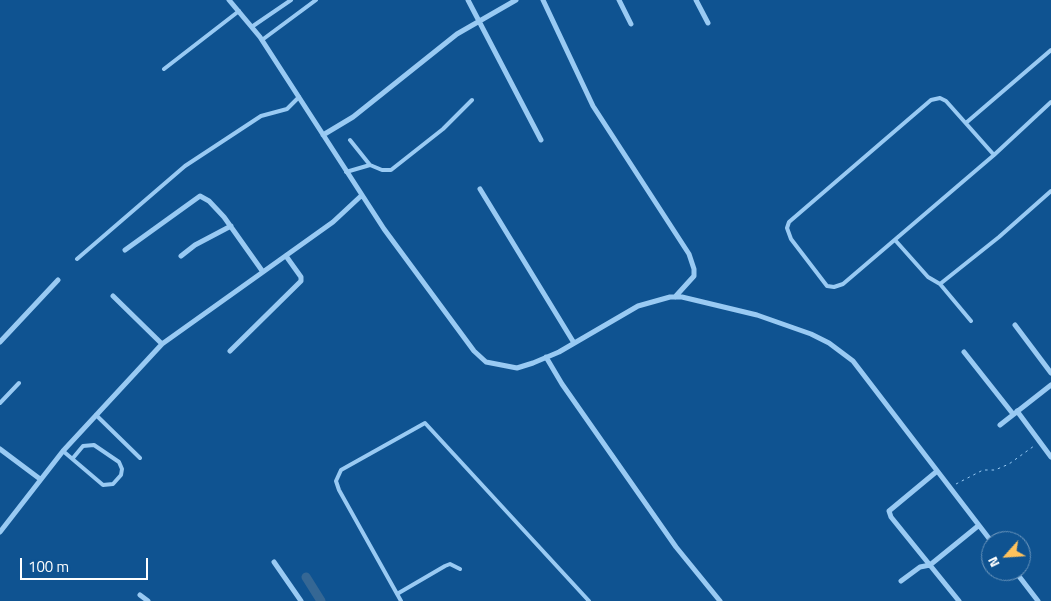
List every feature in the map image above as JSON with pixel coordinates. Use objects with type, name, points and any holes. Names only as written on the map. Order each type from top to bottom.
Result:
[{"type":"street","points":[[228,0],[253,26],[346,172],[400,252],[474,352],[486,362],[517,368],[546,358],[638,306],[657,299],[675,297],[757,315],[811,334],[829,343],[853,361],[982,531]]},
{"type":"street","points":[[468,0],[540,140]]},
{"type":"street","points":[[323,135],[352,117],[445,42],[516,0]]},
{"type":"street","points":[[543,0],[593,106],[689,254],[694,268],[694,276],[675,297]]},
{"type":"street","points":[[619,0],[631,24]]},
{"type":"street","points":[[696,0],[708,23]]},
{"type":"street","points":[[480,189],[574,343]]},
{"type":"street","points":[[0,532],[63,450],[162,344],[333,222],[362,195]]},
{"type":"street","points":[[125,250],[200,196],[209,201],[231,226],[262,272]]},
{"type":"street","points":[[181,256],[195,245],[231,226]]},
{"type":"street","points":[[230,352],[301,281],[301,277],[286,256]]},
{"type":"street","points":[[0,342],[58,280]]},
{"type":"street","points":[[113,296],[162,344]]},
{"type":"street","points":[[1015,325],[1051,374]]},
{"type":"street","points":[[964,352],[1039,441],[1051,458]]},
{"type":"street","points":[[546,358],[562,384],[676,547],[720,601]]},
{"type":"street","points":[[1000,425],[1051,385]]},
{"type":"street","points":[[0,449],[40,479]]},
{"type":"street","points":[[936,472],[889,511],[891,517],[959,601]]},
{"type":"street","points":[[901,581],[920,567],[930,565],[978,526]]},
{"type":"street","points":[[274,562],[301,601]]},
{"type":"street","points":[[1022,581],[1038,601]]},
{"type":"street","points":[[140,595],[148,601]]},
{"type":"lane","points":[[253,26],[291,0]]},
{"type":"lane","points":[[262,40],[316,0]]},
{"type":"lane","points":[[164,69],[239,11]]},
{"type":"lane","points":[[967,122],[1051,50]]},
{"type":"lane","points":[[77,259],[185,166],[261,116],[287,109],[299,97]]},
{"type":"lane","points":[[994,156],[967,122],[946,101],[940,98],[931,100],[789,222],[787,228],[791,239],[827,286],[834,287],[843,284],[994,156],[1051,102]]},
{"type":"lane","points":[[350,140],[370,165],[382,170],[391,170],[442,129],[472,100]]},
{"type":"lane","points":[[346,172],[370,165]]},
{"type":"lane","points":[[940,284],[999,238],[1051,191]]},
{"type":"lane","points":[[895,240],[928,277],[940,284],[971,321]]},
{"type":"lane","points":[[0,403],[19,384]]},
{"type":"lane","points":[[96,416],[140,458]]},
{"type":"lane","points":[[401,601],[338,490],[336,481],[341,470],[414,427],[425,423],[590,601]]},
{"type":"lane","points":[[63,450],[103,485],[113,484],[121,475],[122,469],[119,462],[94,445],[83,446],[73,458]]},
{"type":"lane","points":[[397,594],[444,566],[450,564],[460,569]]},
{"type":"path","points":[[949,488],[984,470],[996,470],[1009,464],[1039,441]]},
{"type":"waterway","points":[[306,577],[321,601]]}]
